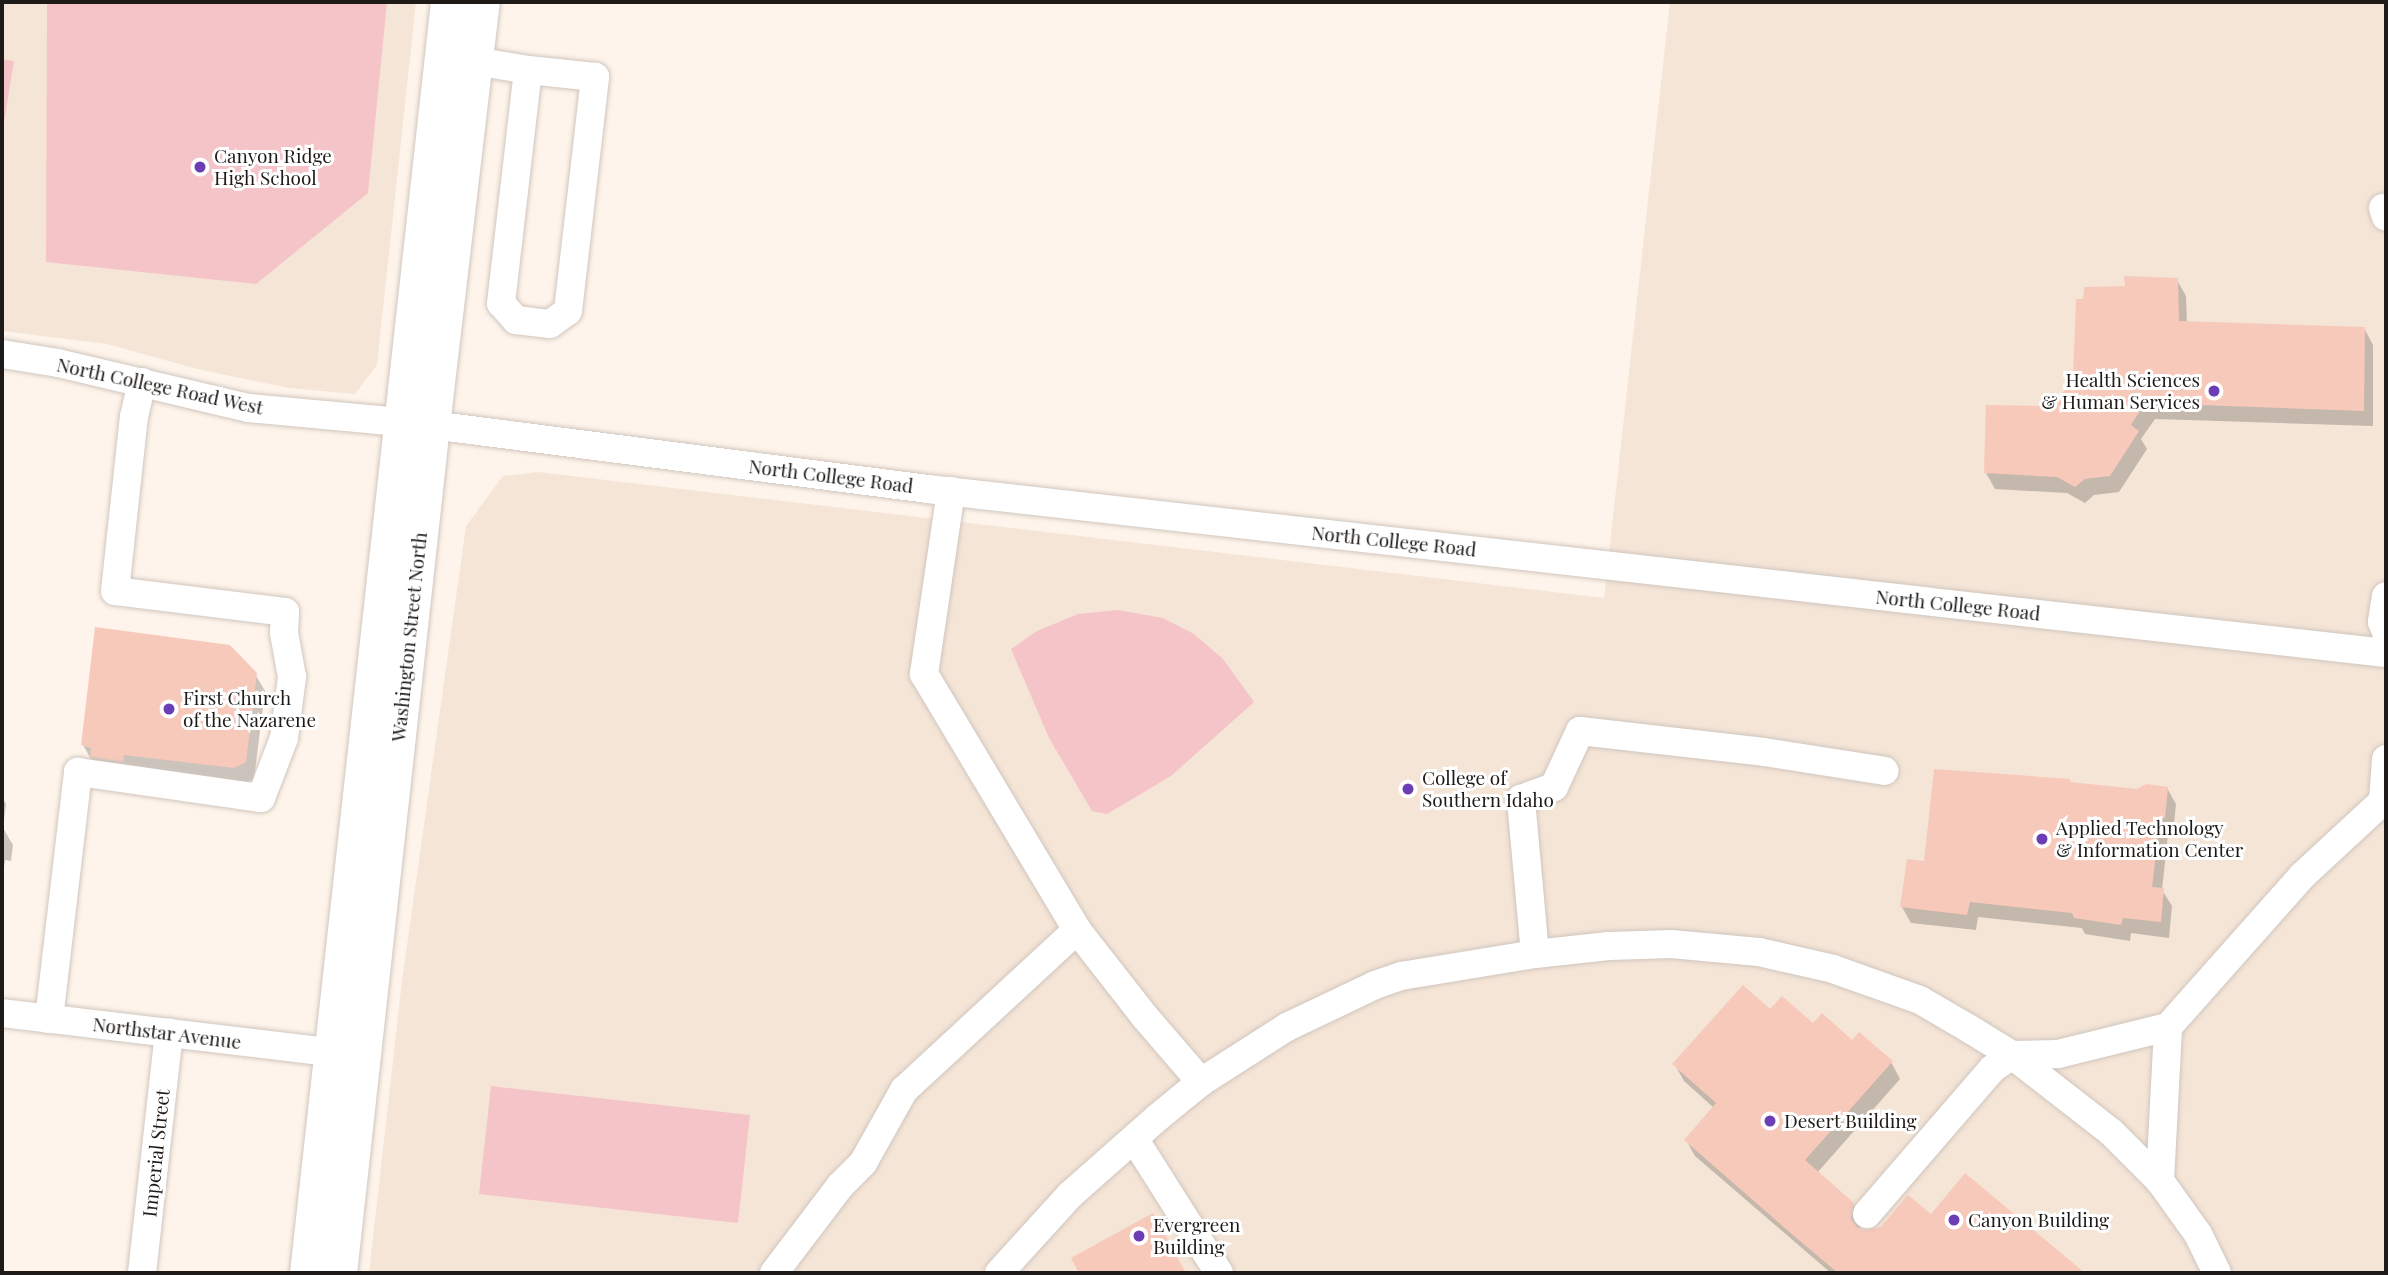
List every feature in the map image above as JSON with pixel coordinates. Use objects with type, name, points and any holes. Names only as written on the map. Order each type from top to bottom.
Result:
[{"type":"main road","name":"Washington Street North","points":[[340,1273],[418,424],[448,2]]},
{"type":"main road","name":"Washington Street North","points":[[307,1273],[331,1052],[418,424],[482,2]]},
{"type":"street","points":[[475,61],[595,77],[568,311],[550,324],[516,320],[501,303],[528,70]]},
{"type":"street","name":"North College Road West","points":[[2,354],[142,382],[249,408],[418,424]]},
{"type":"street","points":[[49,1019],[78,772],[261,798],[284,738],[292,677],[284,633],[285,612],[115,591],[134,416],[142,382]]},
{"type":"street","name":"North College Road","points":[[418,424],[951,491],[2386,653]]},
{"type":"street","points":[[951,491],[924,674],[1077,930],[1145,1017],[1201,1082]]},
{"type":"street","points":[[2386,596],[2382,622],[2386,632]]},
{"type":"street","points":[[1535,954],[1521,799],[1554,788],[1580,731],[1764,752],[1885,771]]},
{"type":"street","points":[[1867,1214],[1992,1069],[2012,1055],[2058,1054],[2168,1027],[2302,876],[2385,803],[2386,759]]},
{"type":"street","points":[[774,1273],[840,1185],[863,1163],[904,1090],[1077,930]]},
{"type":"street","points":[[999,1273],[1070,1195],[1201,1082],[1287,1027],[1375,985],[1425,971],[1535,954],[1609,946],[1671,944],[1759,952],[1833,969],[1920,1000],[2012,1055],[2111,1132],[2160,1181],[2199,1234],[2217,1273]]},
{"type":"street","name":"Northstar Avenue","points":[[2,1013],[331,1052]]},
{"type":"street","points":[[2160,1181],[2168,1027]]},
{"type":"street","name":"Imperial Street","points":[[142,1273],[169,1033]]},
{"type":"street","points":[[1135,1140],[1219,1273]]},
{"type":"shaded area","name":"Canyon Ridge High School","points":[[2,2],[416,2],[377,365],[355,394],[289,388],[197,369],[107,344],[2,331]]},
{"type":"shaded area","points":[[47,2],[387,2],[368,193],[256,284],[46,262]]},
{"type":"shaded area","name":"College of Southern Idaho","points":[[1670,2],[2386,2],[2386,1273],[369,1273],[402,981],[466,526],[503,476],[538,472],[1604,598]]},
{"type":"shaded area","points":[[2,59],[14,61],[2,135]]},
{"type":"shaded area","points":[[1118,610],[1163,618],[1194,634],[1223,659],[1254,702],[1171,776],[1107,814],[1092,811],[1049,738],[1011,649],[1037,631],[1078,614]]},
{"type":"shaded area","points":[[491,1086],[750,1115],[738,1223],[479,1194]]},
{"type":"building","name":"Health Sciences & Human Services","points":[[2124,276],[2178,278],[2179,321],[2365,327],[2364,411],[2145,403],[2131,425],[2139,431],[2110,476],[2085,479],[2075,487],[2057,477],[1984,473],[1986,405],[2054,406],[2073,378],[2076,299],[2083,299],[2084,287],[2125,286]]},
{"type":"building","name":"First Church of the Nazarene","points":[[95,627],[230,645],[257,673],[246,762],[234,768],[124,755],[123,762],[90,757],[91,748],[81,745]]},
{"type":"building","name":"Applied Technology & Information Center","points":[[1934,769],[2070,779],[2070,782],[2137,789],[2146,784],[2168,787],[2165,818],[2160,819],[2152,887],[2164,888],[2161,922],[2123,918],[2121,925],[2074,918],[2072,913],[1970,902],[1967,915],[1900,907],[1907,859],[1924,861]]},
{"type":"building","name":"Desert Building","points":[[1743,985],[1770,1009],[1782,996],[1813,1023],[1822,1013],[1852,1040],[1859,1032],[1893,1061],[1805,1160],[1854,1203],[1851,1219],[1857,1227],[1865,1230],[1881,1227],[1908,1195],[1931,1214],[1965,1173],[2085,1273],[1838,1273],[1794,1236],[1684,1140],[1716,1103],[1672,1064]]},
{"type":"building","name":"Evergreen Building","points":[[1153,1213],[1186,1273],[1079,1273],[1071,1258]]},
{"type":"place","name":"Canyon Ridge High School","points":[[200,167]]},
{"type":"place","name":"Health Sciences & Human Services","points":[[2214,391]]},
{"type":"place","name":"First Church of the Nazarene","points":[[169,709]]},
{"type":"place","name":"College of Southern Idaho","points":[[1408,789]]},
{"type":"place","name":"Applied Technology & Information Center","points":[[2042,839]]},
{"type":"place","name":"Desert Building","points":[[1770,1121]]},
{"type":"place","name":"Canyon Building","points":[[1954,1220]]},
{"type":"place","name":"Evergreen Building","points":[[1139,1236]]}]
